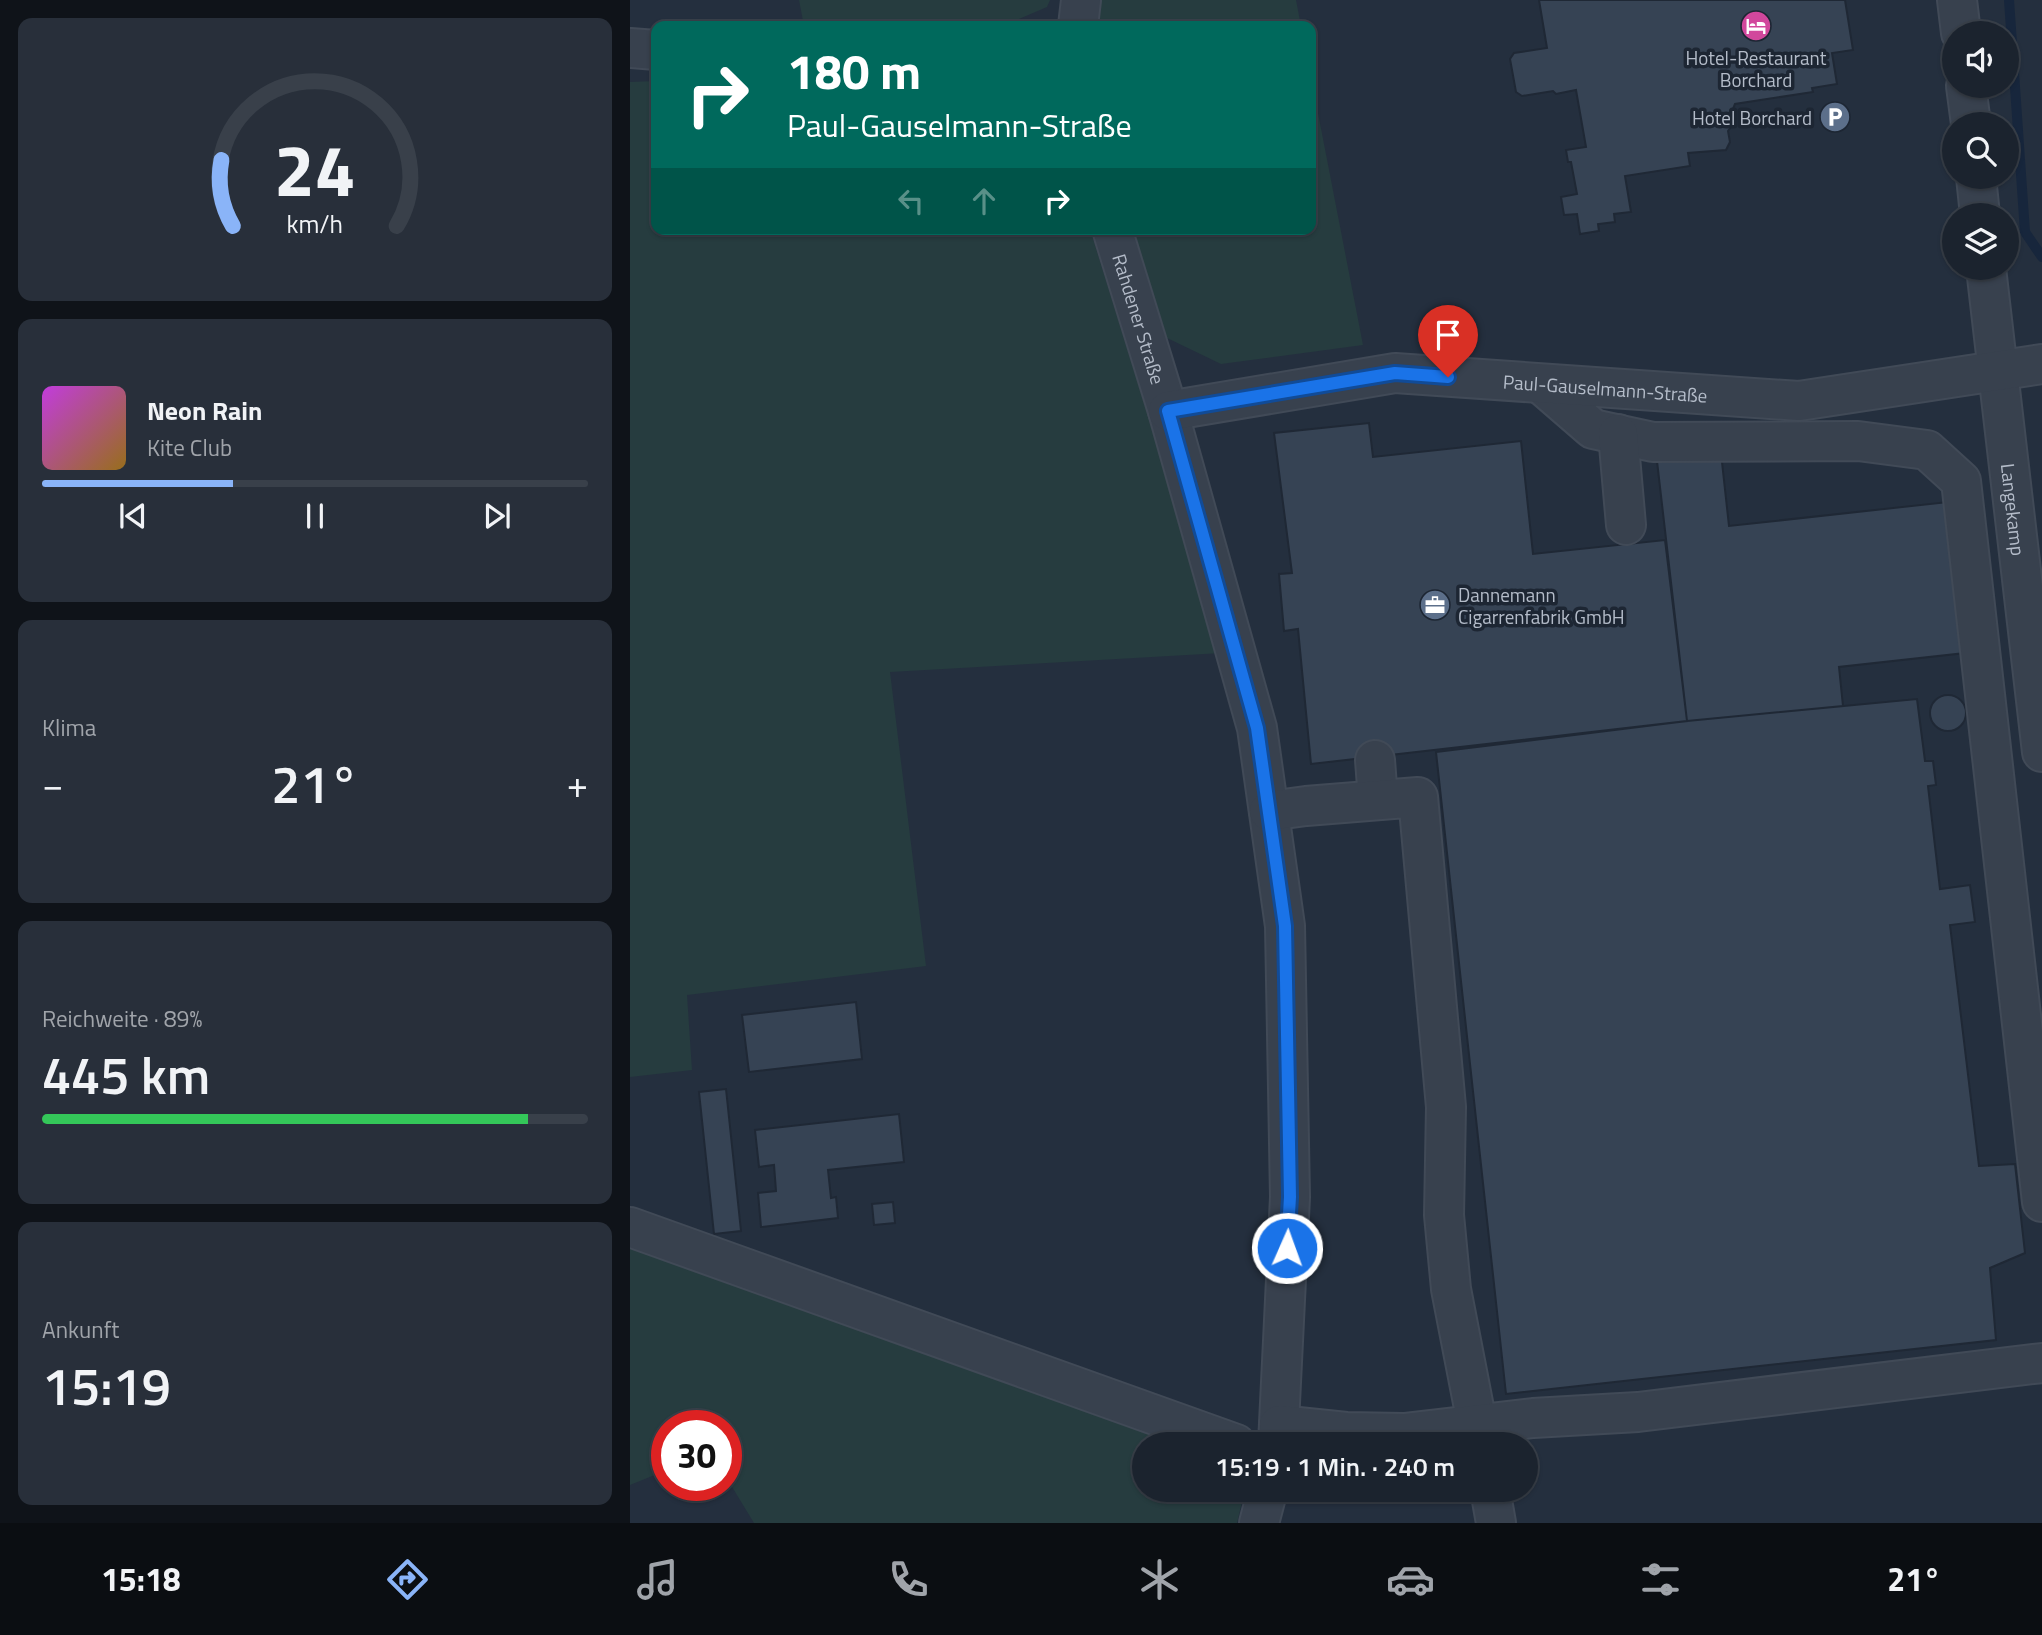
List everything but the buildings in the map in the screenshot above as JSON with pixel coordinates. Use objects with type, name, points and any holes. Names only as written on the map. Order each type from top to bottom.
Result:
[{"type":"street","points":[[1078,21],[1080,0]]},
{"type":"street","points":[[1957,0],[1960,21]]},
{"type":"street","points":[[630,48],[651,50]]},
{"type":"street","name":"Rahdener Straße","points":[[1114,235],[1168,411],[1257,728],[1285,926],[1290,1184],[1278,1432]]},
{"type":"street","name":"Langekamp","points":[[1987,280],[2042,752]]},
{"type":"street","name":"Paul-Gauselmann-Straße","points":[[1168,411],[1395,373],[1798,401],[2042,364]]},
{"type":"street","points":[[1541,384],[1592,429],[1653,442],[1858,442],[1927,450],[1961,481],[2042,1202]]},
{"type":"street","points":[[1618,434],[1626,525]]},
{"type":"street","points":[[1375,760],[1378,800]]},
{"type":"street","points":[[1269,811],[1419,797],[1446,1107],[1444,1215],[1451,1289],[1479,1432]]},
{"type":"street","points":[[630,1227],[1202,1432]]},
{"type":"street","points":[[1486,1432],[1533,1418],[1638,1412],[2042,1363]]},
{"type":"street","points":[[1259,1523],[1265,1502]]},
{"type":"street","points":[[1492,1502],[1496,1523]]},
{"type":"green space","points":[[799,0],[1050,0],[1047,7],[1014,21],[803,21]]},
{"type":"green space","points":[[1101,0],[1296,0],[1300,21],[1098,21]]},
{"type":"green space","points":[[651,81],[651,235],[1092,235],[1222,653],[890,672],[926,966],[687,995],[692,1070],[630,1077],[630,82]]},
{"type":"green space","points":[[1316,103],[1363,345],[1221,364],[1165,337],[1134,235],[1316,235]]},
{"type":"green space","points":[[630,1239],[863,1323],[1145,1432],[1132,1432],[1132,1502],[1242,1502],[1237,1523],[754,1523],[741,1501],[742,1410],[651,1410],[651,1476],[630,1485]]},
{"type":"waterway","points":[[2009,0],[2025,232],[2042,257]]},
{"type":"place","name":"Hotel-Restaurant Borchard","points":[[1756,26]]},
{"type":"place","name":"Hotel Borchard","points":[[1835,117]]},
{"type":"place","name":"Dannemann Cigarrenfabrik GmbH","points":[[1435,605]]},
{"type":"route","points":[[1287,1248],[1290,1197],[1285,926],[1263,770],[1257,728],[1168,411],[1395,373],[1448,377]]}]
